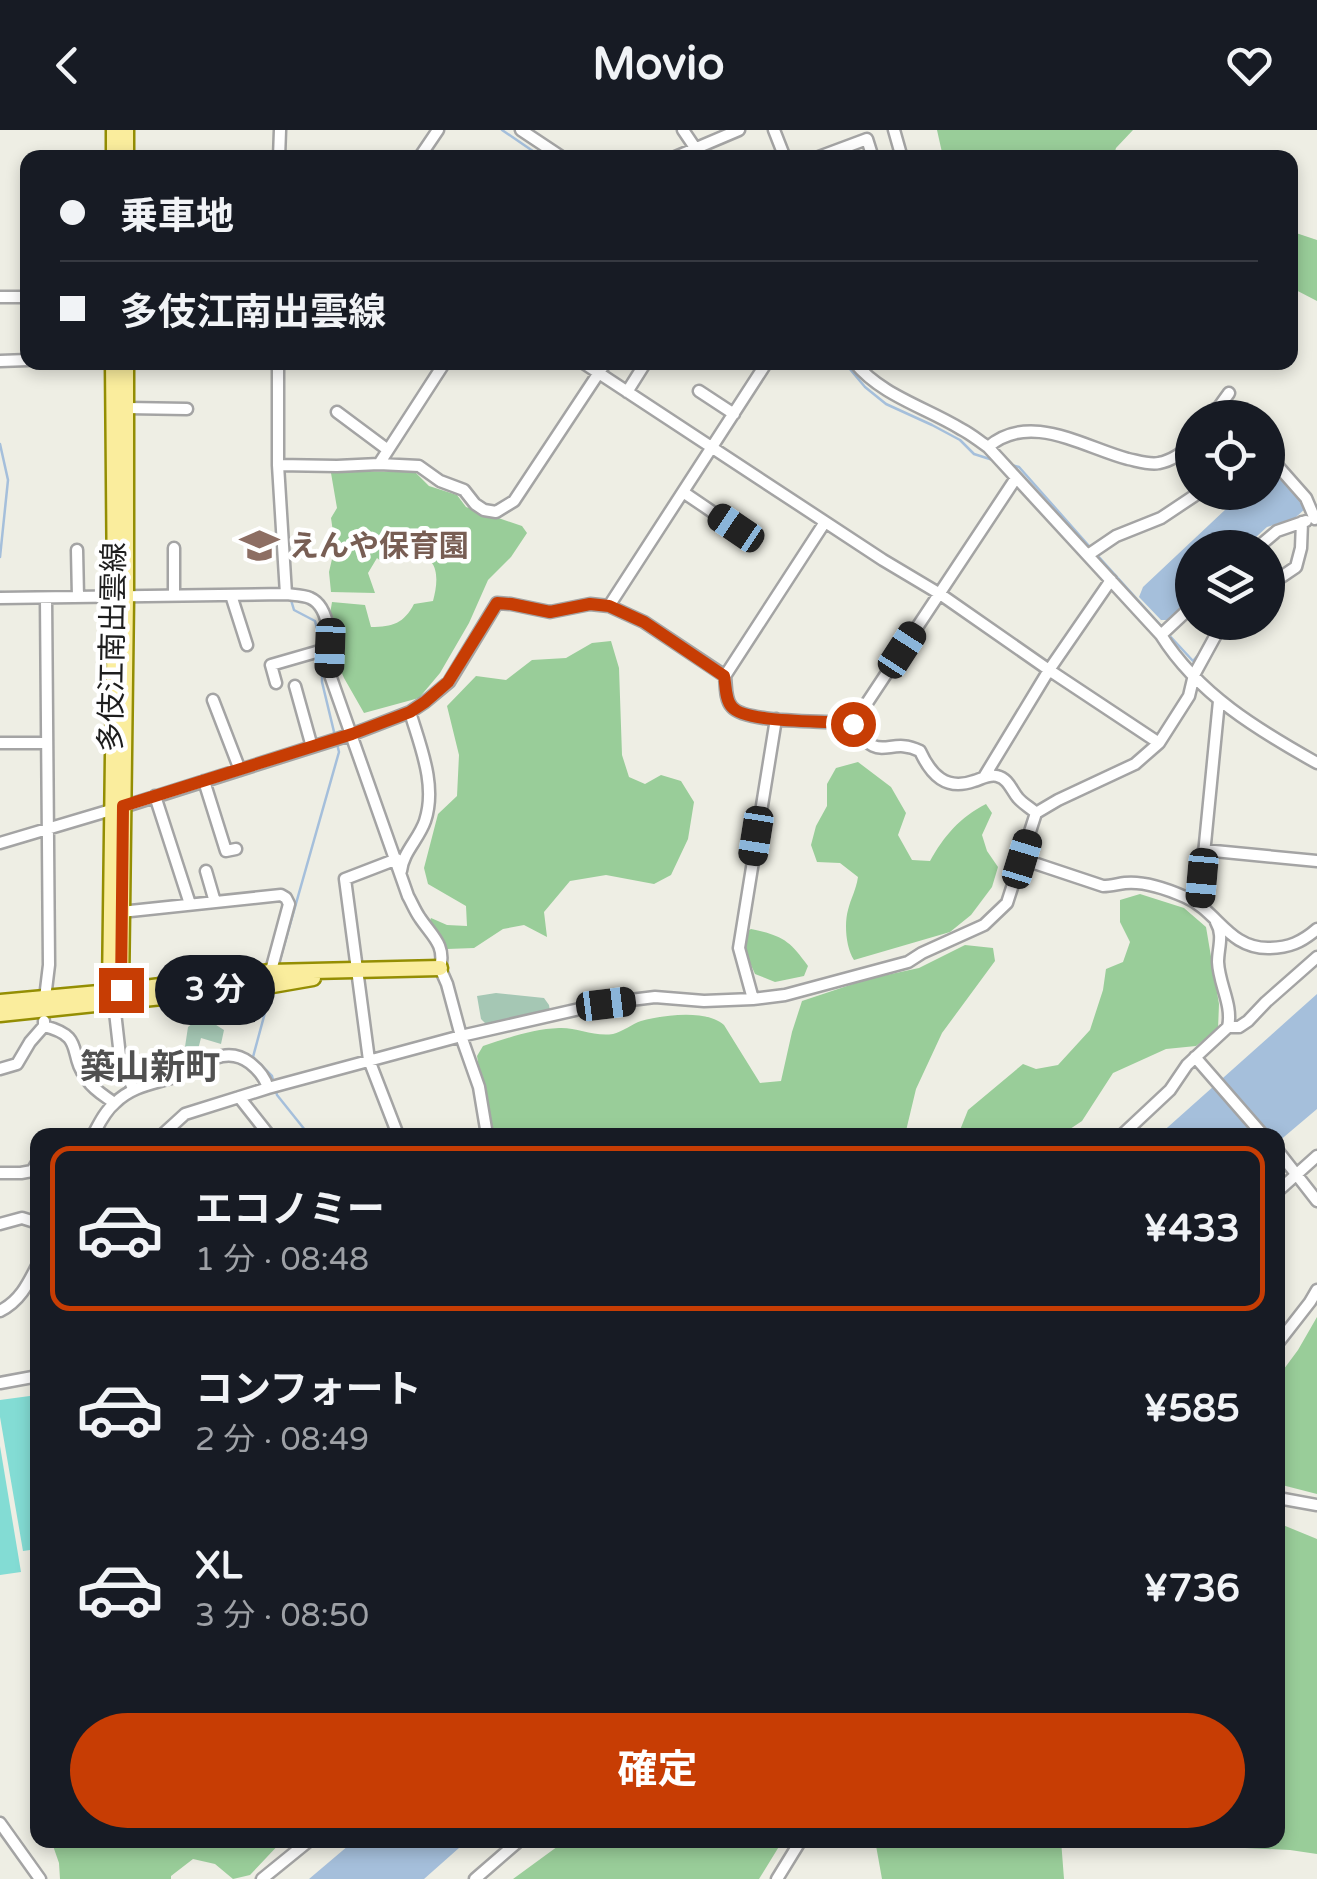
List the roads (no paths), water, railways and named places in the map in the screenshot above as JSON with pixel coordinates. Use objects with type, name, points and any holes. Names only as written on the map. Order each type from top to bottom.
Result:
[{"type":"main road","name":"多伎江南出雲線","points":[[114,370],[120,597]]},
{"type":"main road","name":"多伎江南出雲線","points":[[115,995],[126,370]]},
{"type":"main road","name":"多伎江南出雲線","points":[[115,995],[121,912],[117,808]]},
{"type":"main road","points":[[0,1014],[45,1004],[268,979],[358,970],[440,968]]},
{"type":"main road","points":[[0,1002],[45,1004]]},
{"type":"street","points":[[521,130],[550,150]]},
{"type":"street","points":[[703,150],[739,130]]},
{"type":"street","points":[[837,150],[867,138],[871,150]]},
{"type":"street","points":[[278,370],[278,465],[286,594]]},
{"type":"street","points":[[379,464],[439,370]]},
{"type":"street","points":[[594,370],[940,594],[1159,742]]},
{"type":"street","points":[[278,465],[418,466],[440,481],[464,490],[484,510],[496,512],[514,502],[601,370]]},
{"type":"street","points":[[628,392],[641,370]]},
{"type":"street","points":[[609,606],[763,370]]},
{"type":"street","points":[[862,370],[886,390],[963,429],[988,447],[1219,701],[1270,737],[1317,763]]},
{"type":"street","points":[[699,391],[734,414]]},
{"type":"street","points":[[1224,400],[1229,393]]},
{"type":"street","points":[[126,408],[187,410]]},
{"type":"street","points":[[337,412],[388,450]]},
{"type":"street","points":[[988,447],[1020,431],[1038,430],[1142,462],[1161,463],[1175,456]]},
{"type":"street","points":[[1280,530],[1316,519],[1306,498],[1285,474]]},
{"type":"street","points":[[853,724],[1016,478]]},
{"type":"street","points":[[682,492],[736,528]]},
{"type":"street","points":[[1088,555],[1116,536],[1175,509]]},
{"type":"street","points":[[825,522],[724,676],[728,702],[734,710],[776,719],[853,724]]},
{"type":"street","points":[[1285,574],[1296,567],[1302,522]]},
{"type":"street","points":[[174,548],[174,596]]},
{"type":"street","points":[[76,550],[78,598]]},
{"type":"street","points":[[984,777],[1049,670],[1111,580]]},
{"type":"street","points":[[0,598],[286,594],[310,598],[320,605],[330,634],[329,672],[408,896],[441,945],[440,968],[479,1087],[486,1128]]},
{"type":"street","points":[[231,595],[247,645]]},
{"type":"street","points":[[0,1069],[18,1064],[44,1026],[49,966],[46,598]]},
{"type":"street","points":[[0,843],[312,747],[410,712],[448,682],[497,603],[550,612],[590,604],[609,606],[644,622],[724,676]]},
{"type":"street","points":[[1161,635],[1175,622]]},
{"type":"street","points":[[169,1128],[184,1114],[461,1036],[639,999],[752,1000],[908,962],[984,925],[1007,904],[1036,813],[1135,764],[1159,742],[1189,696],[1194,676],[1213,640]]},
{"type":"street","points":[[276,683],[271,665],[330,648]]},
{"type":"street","points":[[295,686],[312,747]]},
{"type":"street","points":[[213,700],[240,770]]},
{"type":"street","points":[[1199,905],[1219,701]]},
{"type":"street","points":[[401,872],[402,860],[424,824],[427,811],[428,778],[410,712]]},
{"type":"street","points":[[752,1000],[739,948],[776,719]]},
{"type":"street","points":[[853,724],[863,741],[877,748],[910,746],[920,751],[928,768],[940,780],[954,785],[998,776],[1036,813]]},
{"type":"street","points":[[0,743],[47,742]]},
{"type":"street","points":[[204,781],[226,851],[236,849]]},
{"type":"street","points":[[156,796],[190,904]]},
{"type":"street","points":[[1204,850],[1317,861]]},
{"type":"street","points":[[395,1128],[369,1060],[345,879],[396,859]]},
{"type":"street","points":[[1022,859],[1102,886],[1154,886],[1189,898],[1242,944],[1254,948],[1302,942],[1317,929]]},
{"type":"street","points":[[206,871],[215,902]]},
{"type":"street","points":[[121,912],[281,895],[288,904],[268,979]]},
{"type":"street","points":[[1129,1128],[1228,1027],[1232,1013],[1220,981],[1220,928],[1213,918]]},
{"type":"street","points":[[1228,1027],[1239,1027],[1248,1021],[1317,956]]},
{"type":"street","points":[[115,995],[120,1056],[133,1090]]},
{"type":"street","points":[[44,1026],[64,1031],[73,1042],[78,1064],[89,1083],[114,1103]]},
{"type":"street","points":[[98,1128],[114,1103],[133,1090],[172,1078],[212,1058],[232,1054],[248,1061],[264,1077],[268,1088]]},
{"type":"street","points":[[1195,1057],[1257,1128]]},
{"type":"street","points":[[240,1097],[264,1128]]},
{"type":"street","points":[[1285,1185],[1317,1156]]},
{"type":"street","points":[[1285,1161],[1317,1201]]},
{"type":"street","points":[[0,1173],[30,1171]]},
{"type":"street","points":[[0,1224],[22,1218],[30,1220]]},
{"type":"street","points":[[0,1311],[12,1306],[30,1281]]},
{"type":"street","points":[[26,1289],[30,1292]]},
{"type":"street","points":[[1285,1334],[1317,1290]]},
{"type":"street","points":[[0,1383],[30,1377]]},
{"type":"street","points":[[1285,1499],[1317,1505]]},
{"type":"street","points":[[0,1823],[4,1840],[40,1879]]},
{"type":"street","points":[[262,1879],[300,1848]]},
{"type":"street","points":[[475,1879],[511,1848]]},
{"type":"street","points":[[777,1879],[796,1848]]},
{"type":"waterway","points":[[502,130],[531,150]]},
{"type":"waterway","points":[[851,370],[886,404],[960,440],[974,454],[996,461]]},
{"type":"waterway","points":[[0,444],[8,480],[0,557]]},
{"type":"waterway","points":[[1008,464],[1019,467],[1089,546]]},
{"type":"waterway","points":[[1098,556],[1163,628]]},
{"type":"waterway","points":[[256,589],[283,589]]},
{"type":"waterway","points":[[0,592],[18,593]]},
{"type":"waterway","points":[[291,600],[294,610],[315,621],[322,647]]},
{"type":"waterway","points":[[1168,634],[1193,661],[1200,653]]},
{"type":"waterway","points":[[322,655],[322,682],[335,736]]},
{"type":"waterway","points":[[278,967],[339,752],[337,744]]},
{"type":"waterway","points":[[270,994],[253,1057],[273,1080]]},
{"type":"waterway","points":[[275,1088],[303,1128]]},
{"type":"place","name":"えんや保育園","points":[[259,546]]},
{"type":"district","name":"築山新町","points":[[150,1068]]}]
